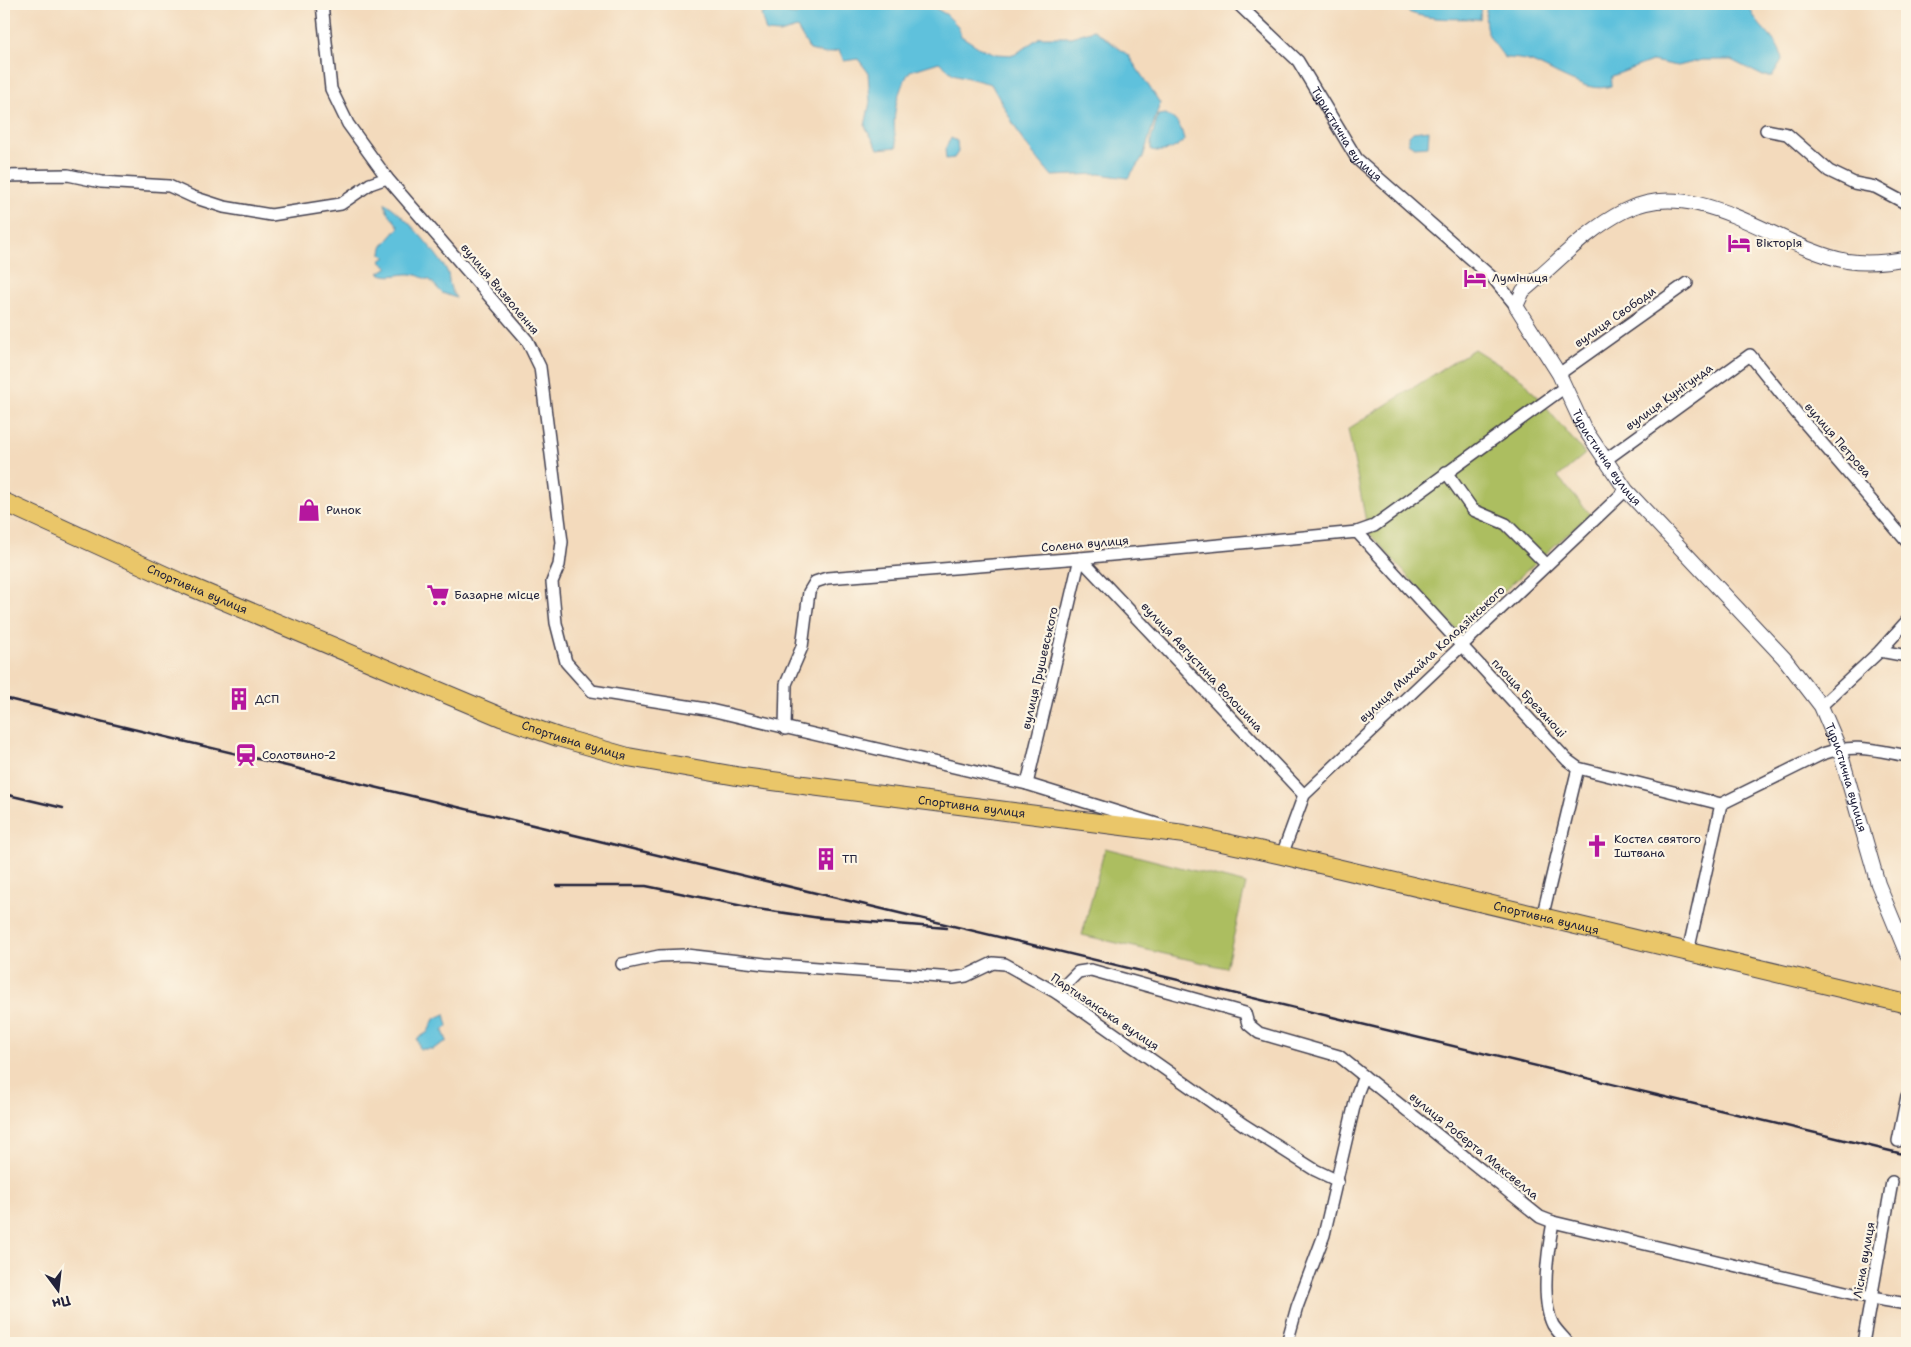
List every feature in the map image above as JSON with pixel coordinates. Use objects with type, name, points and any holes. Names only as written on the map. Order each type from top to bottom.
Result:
[{"type":"main road","name":"Спортивна вулиця","points":[[4,502],[177,581],[501,717],[558,737],[628,756],[742,777],[1184,834],[1282,855],[1907,1004]]},
{"type":"street","name":"вулиця Визволення","points":[[322,4],[331,88],[348,124],[387,178],[527,340],[535,353],[540,367],[562,542],[559,564],[552,582],[556,623],[566,662],[581,679]]},
{"type":"street","name":"Туристична вулиця","points":[[1238,4],[1298,61],[1338,131],[1357,159],[1494,280],[1516,306],[1559,374],[1584,428],[1604,461],[1626,490],[1784,658],[1821,706],[1839,748],[1878,884],[1907,954]]},
{"type":"street","points":[[1766,130],[1787,134],[1829,171],[1854,183],[1875,186],[1907,204]]},
{"type":"street","points":[[4,176],[68,175],[101,182],[169,186],[193,197],[224,207],[271,215],[341,204],[370,184],[387,178]]},
{"type":"street","points":[[1516,306],[1523,291],[1602,224],[1626,210],[1653,202],[1676,200],[1732,214],[1830,256],[1848,261],[1874,262],[1907,258]]},
{"type":"street","name":"вулиця Свободи","points":[[1559,374],[1687,283]]},
{"type":"street","name":"вулиця Кунігунда","points":[[1604,461],[1750,354]]},
{"type":"street","name":"вулиця Петрова","points":[[1750,354],[1798,415],[1907,542]]},
{"type":"street","name":"Солена вулиця","points":[[785,729],[786,684],[802,647],[809,592],[815,582],[827,578],[1080,558],[1357,532],[1374,526],[1565,387]]},
{"type":"street","points":[[1446,472],[1473,510],[1506,524],[1546,564]]},
{"type":"street","name":"вулиця Михайла Колодзінського","points":[[1282,855],[1304,795],[1461,644],[1626,490]]},
{"type":"street","points":[[1357,532],[1461,644]]},
{"type":"street","name":"вулиця Грушевського","points":[[1027,784],[1080,558]]},
{"type":"street","name":"вулиця Августина Волошина","points":[[1080,558],[1304,795]]},
{"type":"street","points":[[1821,706],[1880,651],[1907,622]]},
{"type":"street","name":"площа Брезаноці","points":[[1461,644],[1568,760],[1578,768],[1721,804]]},
{"type":"street","points":[[1880,651],[1907,656]]},
{"type":"street","name":"Спортивна вулиця","points":[[581,679],[592,691],[706,709],[785,729],[1027,784],[1142,818],[1184,834]]},
{"type":"street","points":[[1688,952],[1721,804],[1822,754],[1839,748],[1854,747],[1907,756]]},
{"type":"street","points":[[1542,918],[1578,768]]},
{"type":"street","name":"Партизанська вулиця","points":[[622,964],[659,956],[686,955],[765,964],[953,978],[966,976],[993,963],[1005,964],[1057,993],[1244,1125],[1315,1170],[1338,1181]]},
{"type":"street","name":"вулиця Роберта Максвелла","points":[[1057,993],[1078,972],[1084,970],[1245,1012],[1248,1024],[1259,1033],[1339,1056],[1540,1217],[1553,1222],[1872,1298],[1907,1304]]},
{"type":"street","points":[[1287,1343],[1297,1306],[1324,1235],[1357,1094],[1364,1076]]},
{"type":"street","points":[[1898,1141],[1907,1096]]},
{"type":"street","name":"Лісна вулиця","points":[[1864,1343],[1892,1182]]},
{"type":"street","points":[[1553,1222],[1547,1254],[1546,1289],[1552,1324],[1568,1343]]},
{"type":"green space","points":[[1474,349],[1523,380],[1585,454],[1558,477],[1590,514],[1458,632],[1368,532],[1348,429]]},
{"type":"green space","points":[[1105,848],[1246,884],[1226,968],[1082,935]]},
{"type":"water","points":[[830,4],[928,4],[947,15],[958,26],[961,36],[980,48],[996,54],[1014,55],[1040,37],[1071,37],[1094,30],[1128,55],[1160,103],[1143,157],[1128,178],[1099,174],[1052,176],[1023,141],[991,84],[953,74],[939,62],[910,71],[901,89],[896,108],[894,127],[897,147],[878,149],[865,126],[870,102],[868,72],[858,59],[844,61],[839,50],[826,54],[810,50],[797,28],[779,33],[766,32],[761,14],[776,9],[797,14]]},
{"type":"water","points":[[1407,4],[1481,4],[1480,19],[1426,17],[1408,12]]},
{"type":"water","points":[[1487,4],[1749,4],[1756,20],[1777,45],[1782,60],[1772,76],[1763,76],[1731,60],[1702,60],[1678,66],[1652,61],[1612,76],[1611,86],[1591,87],[1532,62],[1505,58],[1486,28]]},
{"type":"water","points":[[1166,114],[1179,125],[1184,141],[1169,150],[1151,150],[1151,140],[1158,115]]},
{"type":"water","points":[[1429,130],[1428,146],[1414,147],[1408,143],[1408,137],[1413,132]]},
{"type":"water","points":[[951,138],[957,141],[958,152],[954,158],[946,159],[945,149]]},
{"type":"water","points":[[385,203],[409,223],[435,253],[447,272],[451,289],[456,298],[442,293],[430,280],[416,275],[387,276],[379,273],[388,267],[380,261],[386,257],[381,254],[382,247],[399,227],[387,211]]},
{"type":"water","points":[[445,1014],[448,1026],[443,1031],[447,1041],[433,1049],[420,1049],[417,1039],[428,1032],[434,1019]]},
{"type":"railway","points":[[4,698],[1907,1155]]},
{"type":"railway","points":[[4,794],[63,808]]},
{"type":"railway","points":[[557,886],[646,886],[757,909],[820,918],[947,928]]},
{"type":"place","name":"Вікторія","points":[[1739,243]]},
{"type":"place","name":"Луміниця","points":[[1475,278]]},
{"type":"place","name":"Ринок","points":[[309,510]]},
{"type":"place","name":"Базарне місце","points":[[438,595]]},
{"type":"place","name":"ДСП","points":[[239,699]]},
{"type":"place","name":"Солотвино-2","points":[[246,755]]},
{"type":"place","name":"Костел святого Іштвана","points":[[1597,846]]},
{"type":"place","name":"ТП","points":[[826,859]]}]
